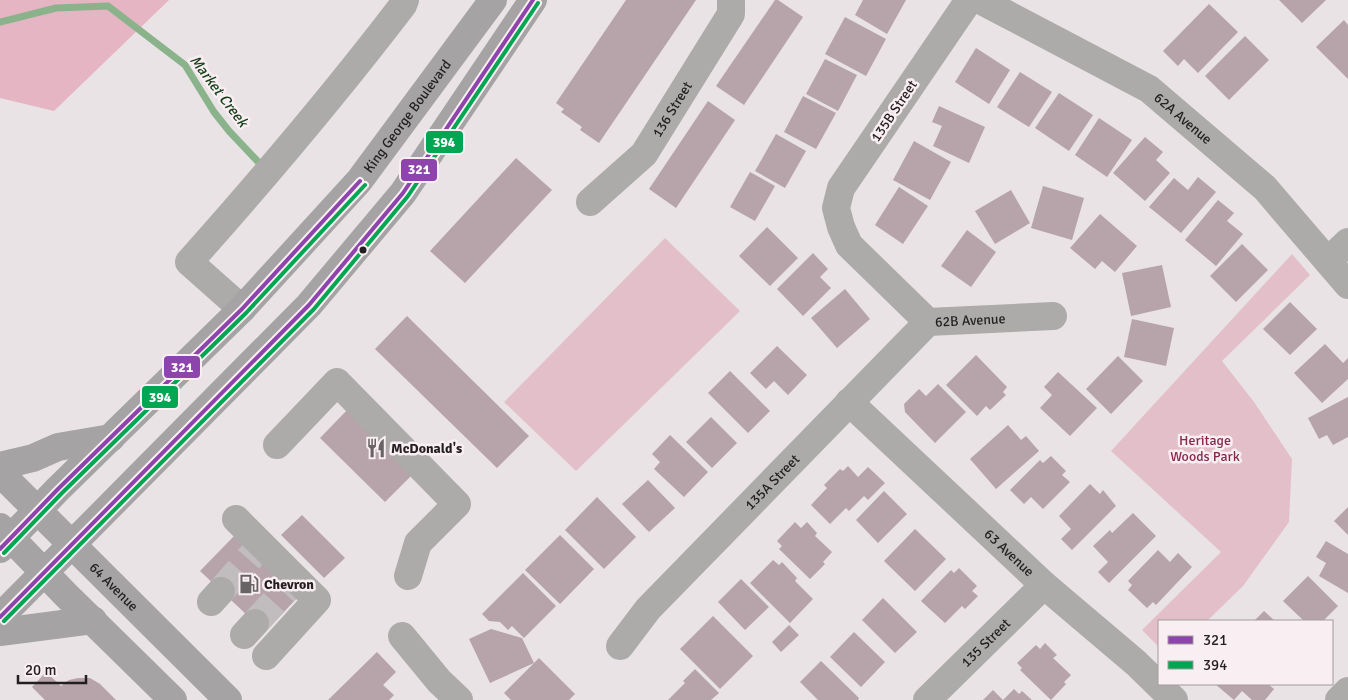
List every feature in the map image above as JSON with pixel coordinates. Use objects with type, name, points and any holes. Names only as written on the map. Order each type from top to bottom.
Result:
[{"type":"main road","points":[[0,617],[309,305],[403,192],[533,0]]},
{"type":"main road","name":"King George Boulevard","points":[[4,538],[111,438],[242,309],[360,182],[484,4]]},
{"type":"main road","points":[[0,466],[33,458],[58,447],[111,438]]},
{"type":"main road","name":"64 Avenue","points":[[0,473],[228,700]]},
{"type":"main road","points":[[4,538],[44,573],[173,700]]},
{"type":"main road","points":[[0,632],[93,620]]},
{"type":"street","points":[[242,309],[189,262],[354,70],[405,0]]},
{"type":"street","name":"136 Street","points":[[590,202],[644,154],[731,14],[730,0]]},
{"type":"street","name":"135B Street","points":[[841,227],[836,208],[841,188],[969,0]]},
{"type":"street","name":"62A Avenue","points":[[980,0],[1149,89],[1265,188],[1348,285]]},
{"type":"street","name":"62B Avenue","points":[[841,227],[850,245],[928,322],[1053,316]]},
{"type":"street","points":[[1328,261],[1348,242]]},
{"type":"street","name":"135A Street","points":[[620,646],[648,609],[928,322]]},
{"type":"street","points":[[277,445],[337,382],[457,504],[418,543],[408,576]]},
{"type":"street","name":"63 Avenue","points":[[849,402],[1044,585],[1136,663],[1158,684]]},
{"type":"street","points":[[236,518],[258,549],[292,583],[317,600],[266,656]]},
{"type":"street","name":"135 Street","points":[[927,700],[1044,585]]},
{"type":"street","points":[[402,636],[439,681],[459,700]]},
{"type":"street","name":"63 Avenue","points":[[1159,685],[1174,700]]},
{"type":"street","points":[[1339,700],[1348,691]]},
{"type":"green space","points":[[665,238],[740,311],[576,471],[504,402]]},
{"type":"green space","name":"Heritage Woods Park","points":[[1292,254],[1310,275],[1222,361],[1254,402],[1292,459],[1289,522],[1243,586],[1208,620],[1158,620],[1158,646],[1142,630],[1221,552],[1111,451]]},
{"type":"shaded area","points":[[0,0],[169,0],[54,111],[0,98]]},
{"type":"building","points":[[626,0],[696,0],[599,143],[580,130],[582,127],[561,112],[564,109],[556,103]]},
{"type":"building","points":[[775,0],[778,0],[803,17],[744,105],[716,86]]},
{"type":"building","points":[[863,0],[906,0],[887,34],[855,15]]},
{"type":"building","points":[[1279,0],[1326,0],[1302,23]]},
{"type":"building","points":[[1209,4],[1238,32],[1198,73],[1184,59],[1178,66],[1163,51]]},
{"type":"building","points":[[845,17],[886,39],[866,76],[825,54]]},
{"type":"building","points":[[1344,20],[1348,25],[1348,79],[1316,47]]},
{"type":"building","points":[[1245,36],[1269,60],[1229,100],[1205,76]]},
{"type":"building","points":[[976,48],[1010,70],[989,104],[955,82]]},
{"type":"building","points":[[825,59],[857,75],[838,111],[806,94]]},
{"type":"building","points":[[1020,72],[1052,92],[1029,127],[997,107]]},
{"type":"building","points":[[1059,93],[1093,115],[1069,151],[1035,128]]},
{"type":"building","points":[[803,96],[836,113],[816,149],[784,132]]},
{"type":"building","points":[[708,101],[735,120],[676,208],[649,189]]},
{"type":"building","points":[[939,106],[985,127],[969,163],[933,146],[942,126],[932,122]]},
{"type":"building","points":[[1099,118],[1132,140],[1107,177],[1075,155]]},
{"type":"building","points":[[776,134],[806,151],[785,188],[755,171]]},
{"type":"building","points":[[1145,137],[1163,152],[1156,160],[1170,173],[1145,201],[1113,173]]},
{"type":"building","points":[[914,141],[951,162],[930,200],[893,180]]},
{"type":"building","points":[[516,158],[552,190],[465,283],[430,251]]},
{"type":"building","points":[[750,172],[775,186],[755,221],[730,207]]},
{"type":"building","points":[[1198,177],[1216,192],[1181,233],[1149,207],[1174,178],[1188,190]]},
{"type":"building","points":[[1043,186],[1084,198],[1072,240],[1031,228]]},
{"type":"building","points":[[899,187],[928,206],[903,244],[875,225]]},
{"type":"building","points":[[1011,190],[1030,223],[995,244],[975,211]]},
{"type":"building","points":[[1218,200],[1234,213],[1227,221],[1243,234],[1216,266],[1185,240]]},
{"type":"building","points":[[1100,214],[1137,246],[1115,272],[1102,261],[1095,269],[1070,248]]},
{"type":"building","points":[[767,227],[798,258],[770,286],[739,256]]},
{"type":"building","points":[[967,230],[996,252],[971,287],[941,266]]},
{"type":"building","points":[[1242,244],[1268,270],[1236,302],[1210,276]]},
{"type":"building","points":[[813,253],[828,269],[820,277],[831,288],[803,316],[777,289]]},
{"type":"building","points":[[1162,265],[1171,307],[1131,316],[1122,273]]},
{"type":"building","points":[[845,289],[870,319],[837,348],[811,318]]},
{"type":"building","points":[[1290,302],[1317,329],[1290,355],[1263,329]]},
{"type":"building","points":[[407,316],[529,436],[497,468],[375,349]]},
{"type":"building","points":[[1132,319],[1174,328],[1166,366],[1124,357]]},
{"type":"building","points":[[1325,344],[1343,363],[1348,358],[1348,379],[1322,403],[1294,373]]},
{"type":"building","points":[[777,346],[807,375],[788,395],[774,381],[766,389],[750,373]]},
{"type":"building","points":[[976,355],[1007,387],[1003,392],[1006,395],[990,410],[986,406],[977,416],[946,385]]},
{"type":"building","points":[[1118,356],[1143,381],[1111,414],[1086,389]]},
{"type":"building","points":[[730,371],[770,411],[748,433],[708,393]]},
{"type":"building","points":[[1058,372],[1097,408],[1070,436],[1040,408],[1052,395],[1044,387]]},
{"type":"building","points":[[938,384],[966,412],[935,443],[905,412],[904,404],[919,389],[926,396]]},
{"type":"building","points":[[1348,397],[1348,437],[1333,445],[1327,435],[1319,439],[1308,418]]},
{"type":"building","points":[[352,405],[418,469],[385,502],[320,438]]},
{"type":"building","points":[[711,417],[737,443],[712,468],[686,442]]},
{"type":"building","points":[[1008,425],[1021,440],[1026,436],[1039,451],[996,489],[970,459]]},
{"type":"building","points":[[670,435],[708,472],[684,497],[654,469],[660,462],[652,454]]},
{"type":"building","points":[[1051,456],[1066,471],[1062,475],[1070,482],[1043,509],[1031,497],[1024,504],[1010,490],[1040,460],[1043,463]]},
{"type":"building","points":[[848,466],[858,477],[868,467],[885,483],[868,500],[864,496],[849,511],[846,508],[830,524],[811,505],[827,488],[824,485],[840,469],[843,471]]},
{"type":"building","points":[[648,480],[675,508],[649,532],[622,504]]},
{"type":"building","points":[[1090,484],[1100,494],[1103,490],[1116,506],[1072,550],[1061,539],[1071,529],[1059,516]]},
{"type":"building","points":[[884,491],[907,514],[878,543],[856,520]]},
{"type":"building","points":[[597,497],[636,537],[604,569],[565,530]]},
{"type":"building","points":[[1348,507],[1348,535],[1334,521]]},
{"type":"building","points":[[1133,513],[1156,536],[1109,583],[1098,572],[1108,562],[1093,546],[1110,530],[1112,533]]},
{"type":"building","points":[[302,515],[345,558],[324,578],[281,535]]},
{"type":"building","points":[[795,522],[801,528],[807,522],[817,533],[815,536],[832,552],[823,562],[825,564],[810,579],[779,549],[782,546],[777,541]]},
{"type":"building","points":[[915,529],[946,559],[915,591],[884,561]]},
{"type":"building","points":[[560,535],[594,569],[560,604],[525,570]]},
{"type":"building","points":[[234,536],[298,597],[265,632],[200,571]]},
{"type":"building","points":[[1326,541],[1348,554],[1348,593],[1319,576],[1326,563],[1316,557]]},
{"type":"building","points":[[1158,550],[1170,562],[1178,553],[1192,567],[1156,605],[1153,602],[1147,608],[1128,590],[1132,585],[1128,581]]},
{"type":"building","points":[[773,560],[779,565],[782,562],[797,578],[795,581],[813,599],[790,623],[750,583]]},
{"type":"building","points":[[959,568],[977,586],[972,591],[978,596],[965,609],[962,606],[945,623],[921,601],[951,570],[954,573]]},
{"type":"building","points":[[523,573],[556,606],[524,638],[512,626],[508,630],[500,622],[489,621],[482,614]]},
{"type":"building","points":[[1308,576],[1338,606],[1324,620],[1303,620],[1283,601]]},
{"type":"building","points":[[741,579],[769,607],[745,630],[718,602]]},
{"type":"building","points":[[883,598],[917,632],[895,653],[862,620]]},
{"type":"building","points":[[1264,611],[1274,620],[1255,620]]},
{"type":"building","points":[[713,616],[753,656],[720,689],[680,649]]},
{"type":"building","points":[[789,625],[799,635],[781,652],[772,642]]},
{"type":"building","points":[[491,629],[522,638],[534,663],[490,683],[469,639]]},
{"type":"building","points":[[854,632],[885,662],[861,687],[830,657]]},
{"type":"building","points":[[1045,643],[1057,655],[1053,658],[1071,675],[1064,682],[1066,684],[1051,700],[1020,670],[1022,668],[1017,663],[1036,645],[1040,649]]},
{"type":"building","points":[[377,652],[396,672],[383,685],[394,695],[389,700],[328,700]]},
{"type":"building","points":[[539,658],[575,694],[569,700],[511,700],[504,693]]},
{"type":"building","points":[[821,661],[859,698],[858,700],[818,700],[800,682]]},
{"type":"building","points":[[695,669],[719,693],[711,700],[668,700],[685,683],[683,681]]},
{"type":"building","points":[[46,672],[61,686],[69,680],[90,678],[100,684],[116,700],[45,700],[32,687]]},
{"type":"building","points":[[1216,685],[1269,685],[1274,689],[1265,700],[1252,700],[1242,691],[1234,700]]},
{"type":"building","points":[[1014,689],[1019,694],[1022,691],[1032,700],[1003,700]]},
{"type":"building","points":[[993,690],[1003,700],[983,700]]},
{"type":"waterway","name":"Market Creek","points":[[0,22],[56,8],[108,6],[185,65],[214,112],[264,168]]},
{"type":"tunnel","points":[[221,591],[253,554]]},
{"type":"tunnel","points":[[255,623],[288,587]]},
{"type":"transit line","name":"321","points":[[0,617],[309,305],[403,193],[533,0]]},
{"type":"transit line","name":"394","points":[[4,621],[314,309],[408,196],[538,3]]},
{"type":"transit line","name":"321","points":[[0,549],[58,489],[242,309],[360,181]]},
{"type":"transit line","name":"394","points":[[4,553],[62,493],[246,313],[365,185]]},
{"type":"place","name":"McDonald's","points":[[376,448]]},
{"type":"place","name":"Chevron","points":[[249,584]]}]
